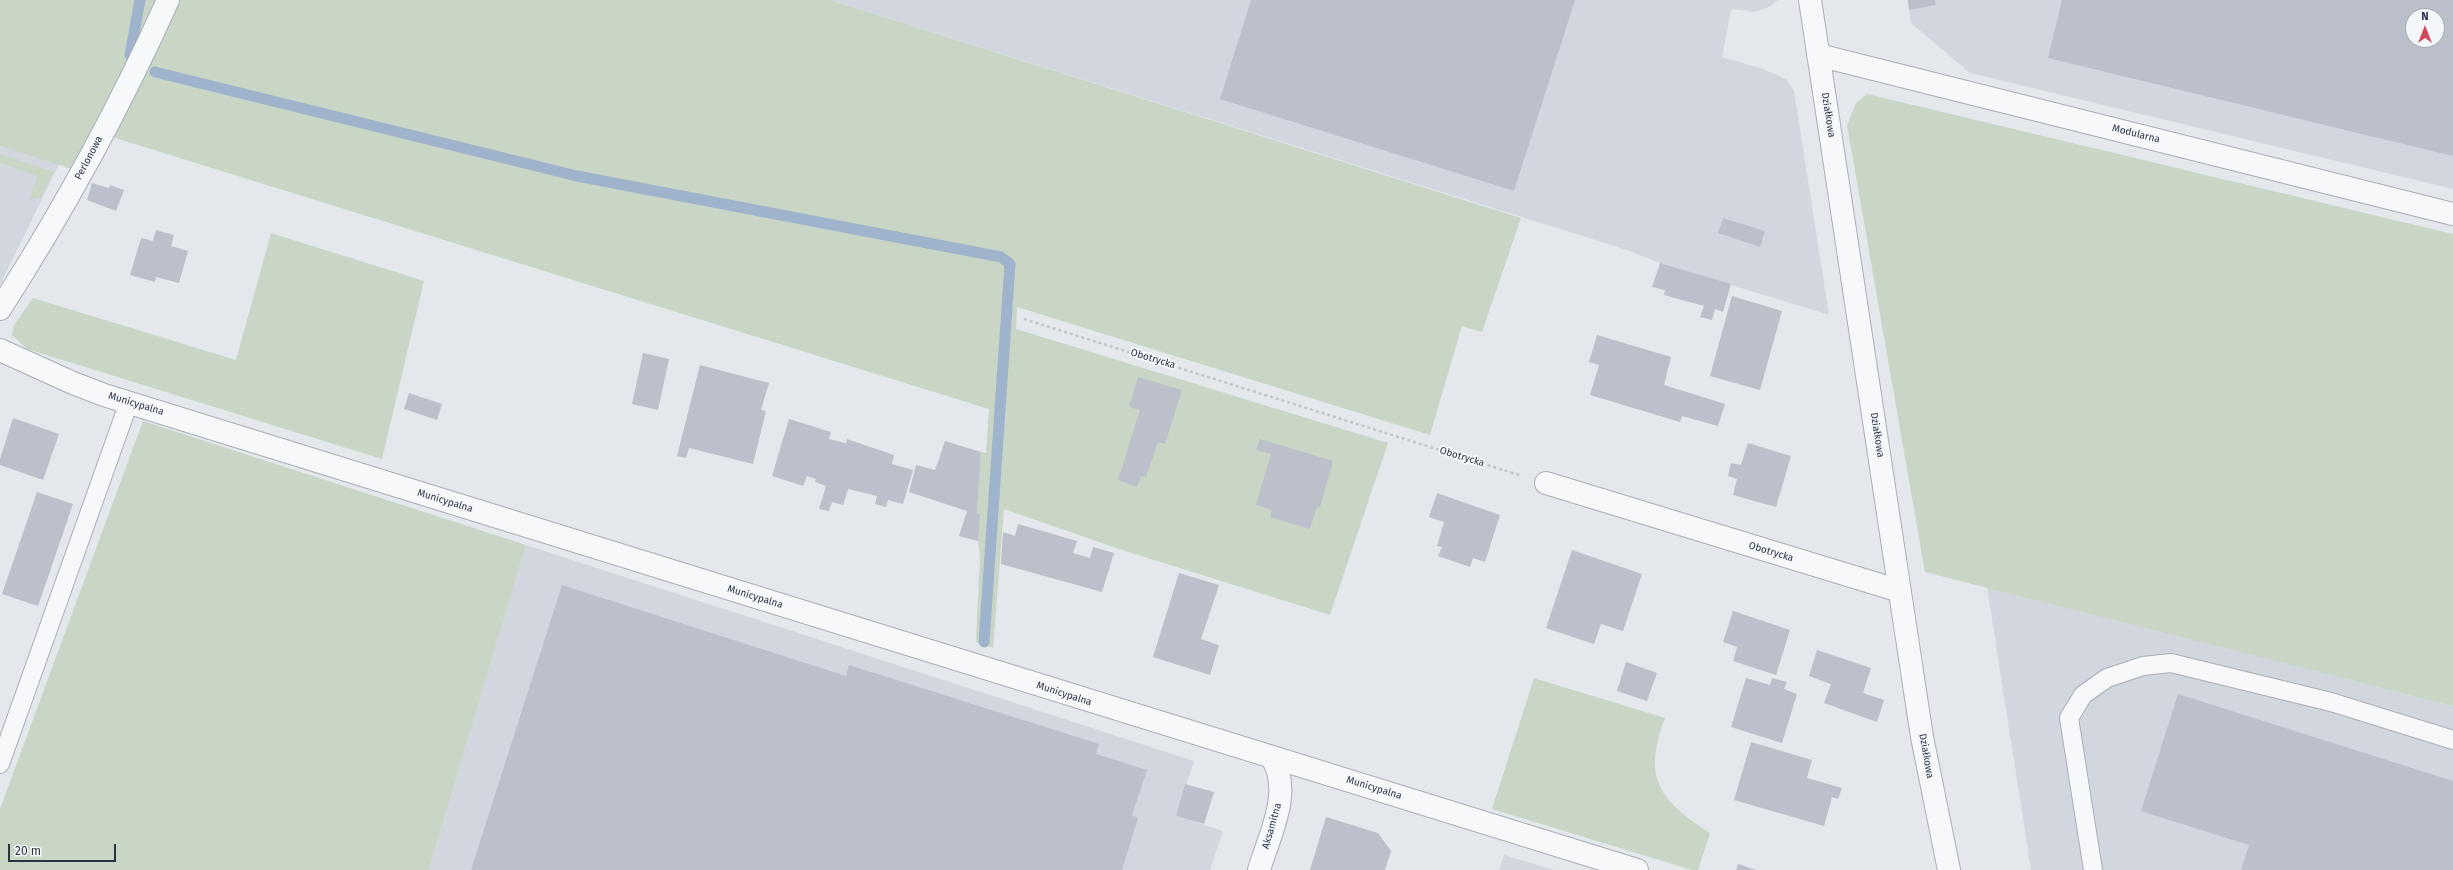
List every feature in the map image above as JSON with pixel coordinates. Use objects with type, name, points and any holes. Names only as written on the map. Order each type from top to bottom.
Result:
[{"type":"street","name":"Perlonowa","points":[[0,309],[52,227],[145,50],[168,0]]},
{"type":"street","name":"Działkowa","points":[[1810,0],[1922,738],[1948,870]]},
{"type":"street","name":"Modularna","points":[[1818,55],[2453,214]]},
{"type":"street","name":"Municypalna","points":[[0,350],[73,383],[129,402],[1272,758],[1637,870]]},
{"type":"street","name":"Obotrycka","points":[[1546,483],[1900,591]]},
{"type":"street","name":"Aksamitna","points":[[1259,870],[1281,796],[1279,776],[1272,758]]},
{"type":"lane","points":[[0,764],[129,402]]},
{"type":"lane","points":[[2093,870],[2069,718],[2083,696],[2106,678],[2143,666],[2171,663],[2331,702],[2453,740]]},
{"type":"path","name":"Obotrycka","points":[[1024,319],[1546,483]]},
{"type":"shaded area","points":[[830,0],[1778,0],[1771,6],[1756,12],[1731,9],[1722,57],[1763,69],[1786,79],[1794,91],[1829,315],[1660,263],[1627,250]]},
{"type":"shaded area","points":[[1908,0],[2453,0],[2453,189],[1970,73],[1911,23]]},
{"type":"shaded area","points":[[0,146],[59,164],[0,285]]},
{"type":"shaded area","points":[[526,545],[1194,761],[1176,816],[1223,831],[1210,870],[429,870]]},
{"type":"shaded area","points":[[1987,587],[2453,706],[2453,870],[2031,870]]},
{"type":"shaded area","points":[[1504,855],[1554,870],[1499,870]]},
{"type":"green space","points":[[0,0],[156,0],[122,73],[72,169],[0,146]]},
{"type":"green space","points":[[178,0],[830,0],[1521,218],[1482,332],[1462,326],[1430,435],[1017,307],[1016,329],[1388,443],[1330,615],[1122,550],[1004,509],[993,648],[976,642],[980,555],[978,541],[980,515],[977,514],[981,452],[986,453],[989,409],[112,137]]},
{"type":"green space","points":[[1867,94],[2453,234],[2453,706],[1925,572],[1847,125],[1856,103]]},
{"type":"green space","points":[[0,154],[54,172],[41,197],[29,200],[37,176],[0,163]]},
{"type":"green space","points":[[271,233],[424,281],[382,459],[27,349],[12,335],[14,325],[33,298],[236,360]]},
{"type":"green space","points":[[143,421],[526,545],[429,870],[0,870],[0,809]]},
{"type":"green space","points":[[1534,678],[1665,718],[1658,739],[1655,757],[1656,772],[1660,786],[1667,798],[1678,810],[1710,833],[1698,870],[1692,870],[1492,809]]},
{"type":"building","points":[[1251,0],[1575,0],[1514,191],[1220,99]]},
{"type":"building","points":[[1908,0],[1935,0],[1936,5],[1909,10]]},
{"type":"building","points":[[2062,0],[2453,0],[2453,156],[2048,58]]},
{"type":"building","points":[[92,183],[109,188],[110,185],[124,190],[116,211],[87,200]]},
{"type":"building","points":[[1723,218],[1765,231],[1760,247],[1718,233]]},
{"type":"building","points":[[156,230],[174,235],[171,246],[188,251],[179,283],[156,277],[155,282],[130,275],[141,238],[153,241]]},
{"type":"building","points":[[1660,263],[1731,284],[1723,312],[1715,309],[1712,320],[1700,317],[1704,306],[1664,295],[1665,290],[1652,287]]},
{"type":"building","points":[[1732,296],[1782,311],[1760,390],[1710,376]]},
{"type":"building","points":[[1597,335],[1671,357],[1664,385],[1725,404],[1718,426],[1682,416],[1680,422],[1590,395],[1599,365],[1589,362]]},
{"type":"building","points":[[643,353],[669,359],[658,410],[632,404]]},
{"type":"building","points":[[700,365],[769,383],[761,410],[766,411],[753,464],[689,448],[686,458],[677,456]]},
{"type":"building","points":[[1138,377],[1182,390],[1165,444],[1158,442],[1146,477],[1141,476],[1137,487],[1118,480],[1140,410],[1129,407]]},
{"type":"building","points":[[409,393],[442,404],[437,420],[404,409]]},
{"type":"building","points":[[13,418],[59,434],[43,480],[0,465],[0,459]]},
{"type":"building","points":[[789,419],[831,432],[829,439],[846,443],[847,439],[894,455],[892,464],[913,470],[903,504],[888,500],[886,507],[875,504],[877,496],[848,489],[843,505],[832,502],[829,511],[819,509],[826,486],[815,482],[816,479],[807,476],[803,486],[772,476]]},
{"type":"building","points":[[1260,439],[1333,461],[1320,507],[1317,506],[1310,529],[1270,517],[1272,510],[1256,505],[1271,454],[1256,450]]},
{"type":"building","points":[[945,441],[981,452],[977,514],[980,514],[978,541],[959,536],[967,511],[909,492],[916,465],[935,470],[936,465],[946,468],[937,465]]},
{"type":"building","points":[[1748,443],[1791,456],[1776,507],[1733,495],[1737,479],[1728,476],[1731,463],[1741,465]]},
{"type":"building","points":[[37,492],[73,504],[38,606],[2,594]]},
{"type":"building","points":[[1437,493],[1500,515],[1485,562],[1473,558],[1470,567],[1438,556],[1442,547],[1437,546],[1444,522],[1429,517]]},
{"type":"building","points":[[1018,524],[1077,541],[1073,553],[1090,558],[1093,547],[1114,553],[1102,592],[1001,564],[1003,532],[1015,536]]},
{"type":"building","points":[[1572,550],[1642,574],[1623,631],[1601,624],[1594,644],[1546,628]]},
{"type":"building","points":[[1179,573],[1219,585],[1201,639],[1219,645],[1210,675],[1153,657]]},
{"type":"building","points":[[562,585],[846,676],[849,665],[1099,744],[1096,754],[1147,770],[1132,815],[1138,818],[1122,870],[471,870]]},
{"type":"building","points":[[1733,611],[1790,630],[1776,675],[1733,661],[1737,647],[1723,642]]},
{"type":"building","points":[[1817,650],[1871,668],[1863,693],[1884,700],[1877,722],[1824,703],[1831,684],[1809,676]]},
{"type":"building","points":[[1626,662],[1657,673],[1647,701],[1617,691]]},
{"type":"building","points":[[1746,678],[1770,685],[1772,678],[1787,682],[1784,689],[1797,694],[1782,743],[1731,727]]},
{"type":"building","points":[[2178,694],[2453,781],[2453,870],[2241,870],[2249,845],[2141,811]]},
{"type":"building","points":[[1751,742],[1812,760],[1807,778],[1842,788],[1838,799],[1832,797],[1824,826],[1734,800]]},
{"type":"building","points":[[1185,784],[1214,792],[1204,824],[1176,816]]},
{"type":"building","points":[[1326,817],[1378,833],[1391,851],[1385,870],[1310,870]]},
{"type":"building","points":[[1738,864],[1756,870],[1736,870]]},
{"type":"waterway","points":[[130,55],[140,0]]},
{"type":"waterway","points":[[155,72],[577,176],[1001,257],[1010,264],[984,642]]}]
